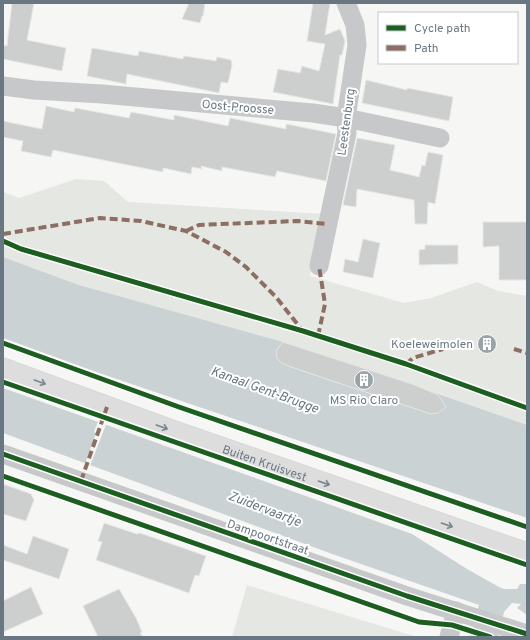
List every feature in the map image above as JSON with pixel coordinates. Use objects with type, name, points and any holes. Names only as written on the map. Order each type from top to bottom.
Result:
[{"type":"main road","name":"Buiten Kruisvest","points":[[3,353],[174,416],[527,538]]},
{"type":"main road","name":"Buiten Kruisvest","points":[[3,369],[169,430],[527,554]]},
{"type":"street","name":"Leestenburg","points":[[319,266],[347,133],[346,118],[358,45],[354,25],[346,3]]},
{"type":"street","name":"Oost-Proosse","points":[[3,86],[34,90],[102,94],[313,113],[346,118],[440,138]]},
{"type":"street","name":"Dampoortstraat","points":[[3,454],[407,596],[521,632]]},
{"type":"street","points":[[449,637],[456,611]]},
{"type":"shaded area","points":[[76,179],[104,181],[128,202],[324,214],[310,276],[404,303],[431,298],[477,282],[498,291],[527,296],[527,425],[415,385],[79,285],[3,257],[3,192],[19,198]]},
{"type":"shaded area","points":[[247,585],[417,637],[232,637]]},
{"type":"water","name":"Kanaal Gent-Brugge","points":[[3,257],[79,285],[283,342],[382,374],[527,425],[527,518],[99,373],[3,338]]},
{"type":"water","name":"Zuidervaartje","points":[[3,388],[412,534],[467,569],[499,587],[504,589],[517,589],[520,584],[527,584],[527,615],[517,608],[521,604],[512,603],[504,612],[498,637],[470,637],[479,605],[335,555],[3,433]]},
{"type":"pier","points":[[99,419],[107,422],[90,466],[85,464],[96,433],[94,432]]},
{"type":"building","points":[[12,3],[34,3],[27,40],[66,48],[62,71],[3,59],[3,45],[7,46]]},
{"type":"building","points":[[189,3],[205,3],[203,16],[200,23],[182,19]]},
{"type":"building","points":[[313,3],[330,3],[325,35],[340,29],[345,41],[342,55],[340,55],[333,104],[273,92],[278,69],[300,73],[302,66],[319,71],[325,44],[307,41]]},
{"type":"building","points":[[92,48],[138,56],[139,51],[183,59],[184,56],[216,61],[217,57],[231,60],[232,65],[228,83],[221,82],[219,93],[127,74],[126,84],[87,76]]},
{"type":"building","points":[[366,80],[407,90],[407,88],[453,97],[449,121],[362,103]]},
{"type":"building","points":[[46,106],[74,112],[75,108],[129,118],[131,112],[174,120],[174,115],[228,126],[230,118],[286,129],[286,124],[336,134],[326,181],[277,171],[275,177],[222,167],[222,171],[201,166],[202,169],[192,167],[191,174],[163,168],[163,172],[53,150],[51,157],[21,151],[23,141],[3,137],[3,121],[42,129]]},
{"type":"building","points":[[357,138],[395,145],[390,170],[419,177],[422,165],[425,166],[428,152],[443,155],[435,204],[428,202],[427,224],[415,224],[414,200],[357,189],[356,207],[343,205]]},
{"type":"building","points":[[483,222],[527,222],[527,280],[499,280],[499,246],[483,247]]},
{"type":"building","points":[[363,239],[380,243],[373,278],[343,272],[345,259],[358,262]]},
{"type":"building","points":[[425,245],[458,245],[458,264],[419,265],[419,250],[425,249]]},
{"type":"building","name":"Koeleweimolen","points":[[487,336],[493,339],[496,345],[493,351],[487,354],[481,351],[478,345],[481,339]]},
{"type":"building","name":"MS Rio Claro","points":[[283,342],[415,385],[438,395],[446,407],[438,413],[431,414],[291,367],[282,363],[277,358],[276,351]]},
{"type":"building","points":[[3,484],[31,494],[34,500],[26,521],[3,514]]},
{"type":"building","points":[[104,523],[137,534],[140,533],[206,556],[199,576],[195,575],[189,593],[96,560],[102,542],[98,541]]},
{"type":"building","points":[[33,536],[69,549],[59,579],[3,560],[3,545],[27,554]]},
{"type":"building","points":[[31,587],[43,614],[3,632],[3,601]]},
{"type":"building","points":[[119,589],[136,618],[142,632],[140,633],[143,637],[98,637],[83,606]]},
{"type":"marked path","points":[[3,234],[100,218],[141,221],[186,231],[226,252],[246,267],[276,297],[302,330]]},
{"type":"marked path","points":[[186,231],[199,225],[297,221],[328,224]]},
{"type":"marked path","points":[[318,336],[325,304],[319,266]]},
{"type":"marked path","points":[[406,364],[413,358],[443,349]]},
{"type":"marked path","points":[[514,349],[527,353]]},
{"type":"marked path","points":[[81,481],[107,407]]},
{"type":"cycle path","points":[[3,241],[21,249],[303,331],[406,364],[527,408]]},
{"type":"cycle path","points":[[3,343],[179,407],[527,527]]},
{"type":"cycle path","points":[[3,382],[527,565]]},
{"type":"cycle path","points":[[3,454],[407,596],[527,634]]},
{"type":"cycle path","points":[[3,476],[419,622],[452,625],[490,637]]},
{"type":"place","name":"Koeleweimolen","points":[[487,344]]},
{"type":"place","name":"MS Rio Claro","points":[[364,380]]}]
